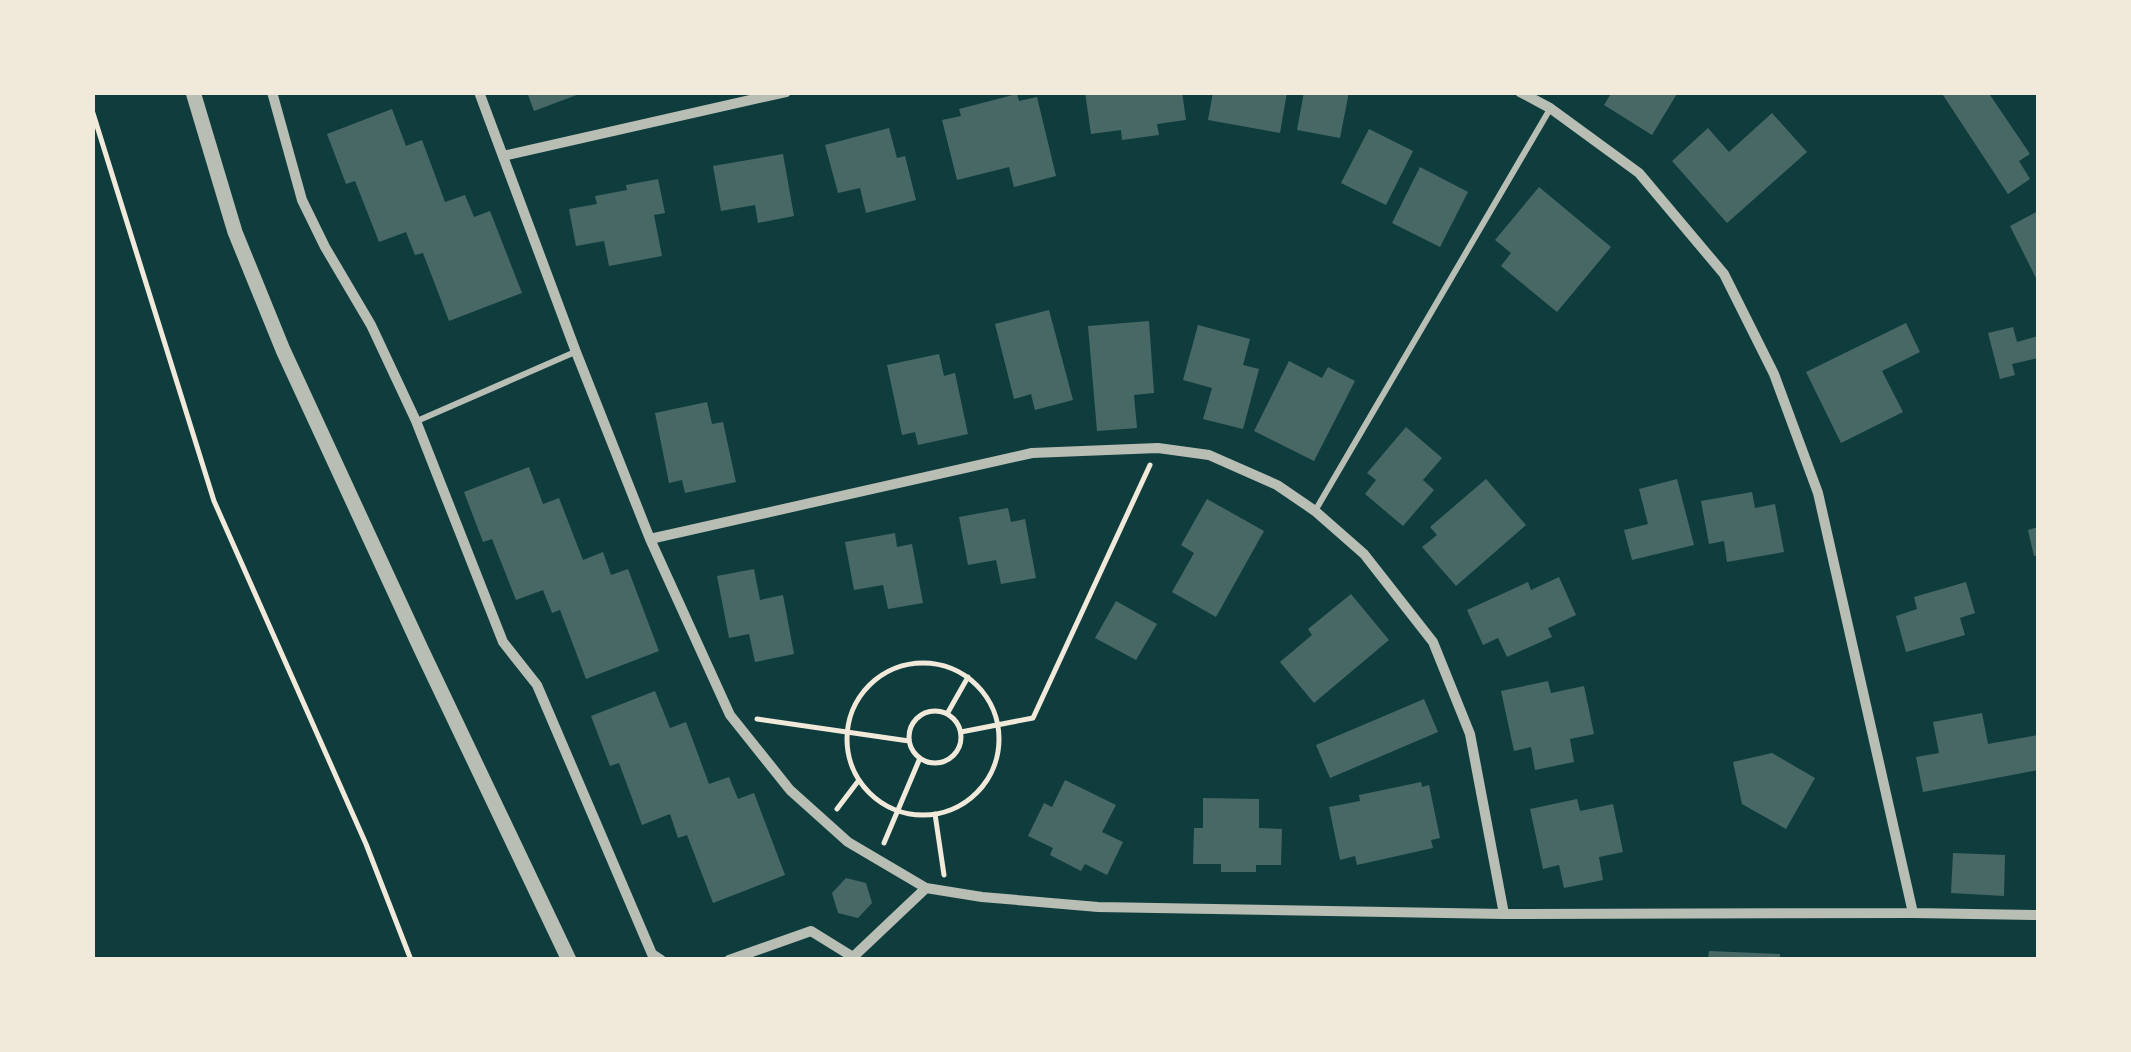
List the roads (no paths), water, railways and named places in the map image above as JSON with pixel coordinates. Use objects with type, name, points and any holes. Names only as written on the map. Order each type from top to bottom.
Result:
[{"type":"street","points":[[193,92],[236,232],[283,350],[569,960]]},
{"type":"street","points":[[272,92],[302,200],[371,325],[416,421],[503,642],[536,685],[652,954],[661,960]]},
{"type":"street","points":[[479,92],[650,539],[730,716],[790,790],[848,842],[926,888],[982,898],[1098,907],[1504,914],[2038,915]]},
{"type":"street","points":[[1520,92],[1550,108],[1639,172],[1724,274],[1774,374],[1818,493],[1914,913]]},
{"type":"street","points":[[503,156],[777,93]]},
{"type":"street","points":[[650,539],[1032,453],[1158,448],[1210,455],[1277,485],[1315,511],[1364,554],[1433,642],[1470,734],[1504,914]]},
{"type":"street","points":[[729,960],[811,930],[852,958],[926,888]]},
{"type":"lane","points":[[1315,511],[1550,108]]},
{"type":"lane","points":[[416,421],[576,352]]}]
